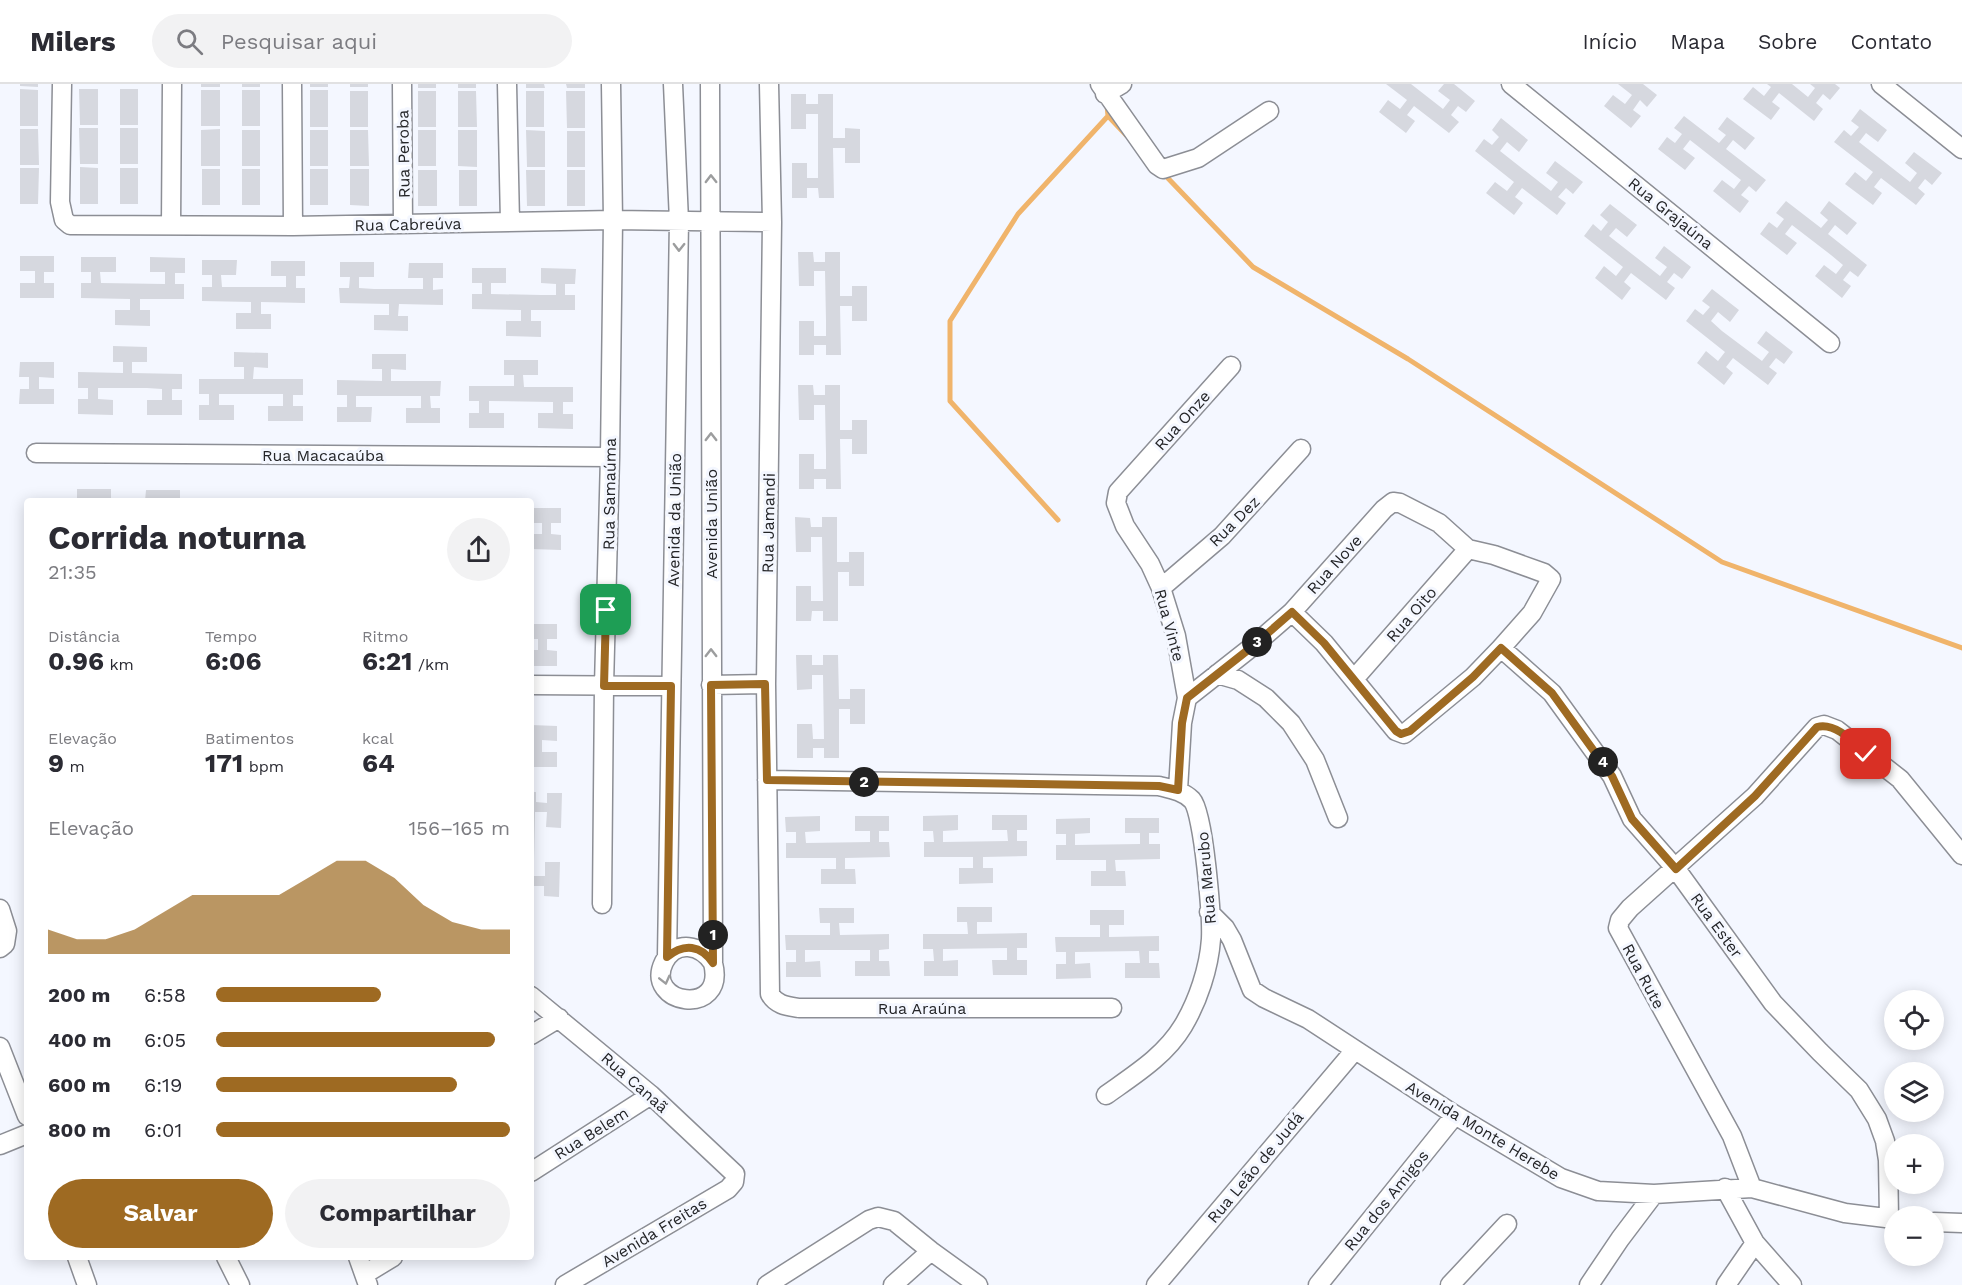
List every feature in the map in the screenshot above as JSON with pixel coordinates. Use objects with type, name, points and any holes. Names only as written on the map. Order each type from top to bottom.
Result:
[{"type":"street","name":"Rua Cabreúva","points":[[62,84],[60,202],[64,220],[70,225],[293,226],[614,220],[772,222]]},
{"type":"street","points":[[171,225],[172,84]]},
{"type":"street","points":[[292,84],[293,226]]},
{"type":"street","name":"Rua Peroba","points":[[402,84],[403,224]]},
{"type":"street","points":[[507,84],[510,222]]},
{"type":"street","name":"Rua Samaúma","points":[[602,904],[604,686],[614,220],[611,84]]},
{"type":"street","name":"Avenida da União","points":[[673,84],[679,221],[667,957],[663,965],[663,981],[672,995],[680,999],[688,1000],[704,996],[714,981],[713,963]]},
{"type":"street","name":"Avenida União","points":[[710,84],[713,963]]},
{"type":"street","name":"Rua Jamandi","points":[[769,84],[772,222],[765,684],[770,962]]},
{"type":"street","points":[[1122,84],[1102,89],[1157,165],[1163,169],[1198,159],[1269,111]]},
{"type":"street","name":"Rua Grajaúna","points":[[1511,84],[1830,343]]},
{"type":"street","points":[[1881,84],[1962,148]]},
{"type":"street","name":"Rua Onze","points":[[1133,475],[1231,366]]},
{"type":"street","name":"Rua Dez","points":[[1161,588],[1222,536],[1301,449]]},
{"type":"street","name":"Rua Macacaúba","points":[[36,453],[610,457]]},
{"type":"street","name":"Rua Vinte","points":[[1133,475],[1118,492],[1116,503],[1125,526],[1150,564],[1161,588],[1176,636],[1187,698],[1182,723],[1178,790]]},
{"type":"street","name":"Rua Nove","points":[[1187,698],[1292,612],[1384,509],[1393,502],[1400,503],[1439,523],[1468,549]]},
{"type":"street","points":[[1292,612],[1324,643],[1396,731],[1404,734],[1473,677],[1532,613],[1550,583],[1549,576],[1544,573],[1494,555],[1468,549]]},
{"type":"street","name":"Rua Oito","points":[[1354,679],[1468,549]]},
{"type":"street","name":"Rua Ester","points":[[1501,648],[1552,693],[1612,776],[1632,819],[1676,869],[1773,1003],[1860,1090],[1885,1141],[1891,1206]]},
{"type":"street","points":[[1217,674],[1238,680],[1266,698],[1291,723],[1315,760],[1338,818]]},
{"type":"street","points":[[711,685],[765,684]]},
{"type":"street","points":[[534,685],[671,686]]},
{"type":"street","name":"Rua Rute","points":[[1752,1188],[1732,1136],[1618,928],[1620,920],[1630,908],[1755,796],[1817,727],[1824,725],[1837,730],[1900,778],[1962,855]]},
{"type":"street","points":[[767,780],[1159,786],[1178,790]]},
{"type":"street","name":"Rua Marubo","points":[[1106,1095],[1161,1054],[1182,1028],[1193,1007],[1206,968],[1211,939],[1204,838],[1198,809],[1192,800],[1178,790]]},
{"type":"street","points":[[0,909],[7,931],[5,944],[0,948]]},
{"type":"street","name":"Avenida Monte Herebe","points":[[1209,912],[1225,928],[1232,940],[1252,990],[1308,1019],[1455,1115],[1561,1179],[1598,1191],[1654,1194],[1752,1188],[1845,1214],[1884,1218]]},
{"type":"street","points":[[667,957],[682,948],[692,947],[700,950],[713,963]]},
{"type":"street","name":"Rua Araúna","points":[[770,962],[771,998],[780,1004],[799,1008],[1112,1008]]},
{"type":"street","name":"Rua Canaã","points":[[534,998],[651,1095],[735,1174]]},
{"type":"street","points":[[534,1033],[559,1018]]},
{"type":"street","points":[[0,1047],[24,1108]]},
{"type":"street","name":"Rua Leão de Judá","points":[[1156,1285],[1355,1050]]},
{"type":"street","name":"Rua Belem","points":[[534,1170],[651,1095]]},
{"type":"street","name":"Rua dos Amigos","points":[[1317,1285],[1455,1115]]},
{"type":"street","points":[[0,1145],[24,1135]]},
{"type":"street","name":"Avenida Freitas","points":[[565,1285],[728,1189],[734,1182],[735,1174]]},
{"type":"street","points":[[1725,1188],[1755,1243],[1792,1285]]},
{"type":"street","points":[[1589,1285],[1654,1194]]},
{"type":"street","points":[[767,1285],[869,1220],[878,1217],[894,1221],[978,1285]]},
{"type":"street","points":[[1944,1222],[1962,1223]]},
{"type":"street","points":[[1450,1285],[1507,1224]]},
{"type":"street","points":[[1726,1285],[1755,1243]]},
{"type":"street","points":[[893,1285],[931,1251]]},
{"type":"street","points":[[78,1260],[87,1285]]},
{"type":"street","points":[[228,1260],[240,1285]]},
{"type":"street","points":[[359,1260],[367,1280],[390,1260]]},
{"type":"building","points":[[20,84],[38,84],[38,87],[20,86]]},
{"type":"building","points":[[201,84],[220,84],[220,87],[201,87]]},
{"type":"building","points":[[242,84],[260,84],[260,87],[242,87]]},
{"type":"building","points":[[310,84],[328,84],[328,87],[310,87]]},
{"type":"building","points":[[350,84],[368,84],[368,87],[350,87]]},
{"type":"building","points":[[418,84],[436,84],[436,88],[418,88]]},
{"type":"building","points":[[458,84],[476,84],[476,88],[458,88]]},
{"type":"building","points":[[526,84],[544,84],[545,88],[526,88]]},
{"type":"building","points":[[566,84],[585,84],[585,88],[567,88]]},
{"type":"building","points":[[1386,84],[1411,84],[1443,109],[1450,100],[1438,91],[1444,84],[1454,84],[1475,101],[1466,112],[1458,106],[1451,115],[1459,122],[1449,133],[1414,106],[1407,115],[1415,121],[1406,133],[1379,112],[1388,100],[1400,109],[1407,100]]},
{"type":"building","points":[[1618,84],[1643,84],[1657,95],[1647,107],[1640,100],[1633,110],[1641,116],[1631,128],[1604,106],[1613,95],[1625,104],[1632,95]]},
{"type":"building","points":[[1767,84],[1792,84],[1808,97],[1815,88],[1810,84],[1835,84],[1840,88],[1830,100],[1823,94],[1816,103],[1823,109],[1814,121],[1779,93],[1772,102],[1780,108],[1771,120],[1743,99],[1753,87],[1764,96],[1771,87]]},
{"type":"building","points":[[20,89],[38,90],[38,126],[20,126]]},
{"type":"building","points":[[79,89],[98,89],[98,125],[80,125]]},
{"type":"building","points":[[120,89],[138,89],[138,125],[120,125]]},
{"type":"building","points":[[201,90],[220,90],[220,126],[201,126]]},
{"type":"building","points":[[242,90],[260,90],[260,126],[242,126]]},
{"type":"building","points":[[310,90],[328,90],[328,127],[310,127]]},
{"type":"building","points":[[350,91],[368,91],[368,127],[350,127]]},
{"type":"building","points":[[418,91],[436,91],[436,127],[418,127]]},
{"type":"building","points":[[458,91],[476,91],[477,127],[458,127]]},
{"type":"building","points":[[526,91],[544,91],[544,127],[526,127]]},
{"type":"building","points":[[566,91],[585,91],[585,128],[567,128]]},
{"type":"building","points":[[791,94],[806,94],[806,104],[818,104],[818,94],[833,94],[833,138],[845,138],[845,128],[860,129],[860,163],[845,163],[845,148],[833,148],[834,198],[819,198],[818,188],[807,188],[807,198],[792,198],[792,163],[807,163],[807,178],[818,178],[818,114],[806,114],[806,129],[791,129]]},
{"type":"building","points":[[1860,109],[1887,130],[1878,142],[1866,133],[1859,142],[1910,182],[1917,173],[1905,163],[1914,152],[1942,173],[1932,185],[1925,179],[1918,188],[1925,194],[1916,205],[1881,178],[1874,187],[1882,193],[1873,205],[1845,184],[1855,172],[1866,181],[1873,172],[1834,142],[1844,130],[1851,136],[1859,127],[1851,121]]},
{"type":"building","points":[[1684,116],[1719,143],[1726,135],[1718,129],[1727,117],[1755,138],[1745,150],[1733,140],[1726,149],[1766,180],[1756,192],[1749,186],[1741,195],[1749,201],[1740,213],[1713,191],[1722,180],[1734,189],[1741,180],[1690,140],[1683,149],[1695,158],[1685,170],[1658,149],[1667,137],[1675,143],[1682,134],[1674,128]]},
{"type":"building","points":[[1501,118],[1528,140],[1519,152],[1507,142],[1500,151],[1551,191],[1558,182],[1546,173],[1555,161],[1583,182],[1573,194],[1566,188],[1558,197],[1566,203],[1557,215],[1522,188],[1515,197],[1523,203],[1514,215],[1486,193],[1495,182],[1507,191],[1514,182],[1475,151],[1484,139],[1492,145],[1499,137],[1492,130]]},
{"type":"building","points":[[79,128],[98,128],[98,164],[80,164]]},
{"type":"building","points":[[120,128],[138,128],[138,164],[120,164]]},
{"type":"building","points":[[20,129],[38,129],[39,165],[20,165]]},
{"type":"building","points":[[220,129],[220,166],[201,166],[201,130]]},
{"type":"building","points":[[242,130],[260,130],[260,166],[242,166]]},
{"type":"building","points":[[310,130],[328,130],[328,166],[310,166]]},
{"type":"building","points":[[350,130],[368,130],[369,166],[350,166]]},
{"type":"building","points":[[418,130],[436,130],[436,166],[418,166]]},
{"type":"building","points":[[458,130],[477,130],[477,167],[458,166]]},
{"type":"building","points":[[526,130],[545,131],[545,167],[527,167]]},
{"type":"building","points":[[567,131],[585,131],[585,167],[567,167]]},
{"type":"building","points":[[80,167],[98,168],[98,204],[80,204]]},
{"type":"building","points":[[20,168],[39,168],[38,204],[20,204]]},
{"type":"building","points":[[120,168],[138,168],[138,204],[120,204]]},
{"type":"building","points":[[202,169],[220,169],[220,205],[202,205]]},
{"type":"building","points":[[242,169],[260,169],[260,205],[242,205]]},
{"type":"building","points":[[310,169],[328,169],[328,205],[310,205]]},
{"type":"building","points":[[350,169],[369,169],[369,206],[350,205]]},
{"type":"building","points":[[418,170],[437,170],[437,206],[418,206]]},
{"type":"building","points":[[459,170],[477,170],[477,206],[459,206]]},
{"type":"building","points":[[526,170],[545,170],[545,206],[527,206]]},
{"type":"building","points":[[567,170],[585,170],[585,206],[567,206]]},
{"type":"building","points":[[1786,201],[1821,228],[1828,220],[1820,213],[1829,201],[1857,223],[1847,235],[1835,225],[1828,234],[1867,265],[1858,277],[1850,271],[1843,280],[1851,286],[1842,298],[1815,276],[1824,265],[1836,274],[1843,265],[1831,255],[1792,225],[1785,234],[1797,243],[1787,255],[1760,234],[1769,222],[1777,228],[1784,219],[1776,213]]},
{"type":"building","points":[[1610,204],[1637,225],[1627,237],[1616,228],[1609,236],[1660,276],[1667,267],[1655,258],[1664,246],[1691,267],[1682,279],[1674,273],[1667,282],[1675,288],[1666,300],[1631,273],[1624,282],[1631,288],[1622,300],[1595,278],[1604,266],[1616,276],[1623,267],[1584,236],[1593,224],[1601,231],[1608,222],[1600,215]]},
{"type":"building","points":[[798,252],[813,252],[814,262],[825,262],[825,252],[840,252],[840,296],[852,296],[852,286],[867,286],[867,321],[852,321],[852,306],[840,306],[841,355],[826,355],[826,345],[814,345],[814,355],[799,355],[799,321],[814,321],[814,336],[826,336],[826,321],[825,271],[814,271],[814,286],[799,286]]},
{"type":"building","points":[[20,256],[54,256],[54,272],[44,272],[44,283],[54,283],[54,298],[20,298],[20,283],[35,283],[35,271],[20,271]]},
{"type":"building","points":[[81,257],[116,257],[116,272],[100,272],[101,283],[165,284],[165,272],[150,272],[150,257],[185,258],[185,273],[175,273],[175,284],[184,284],[184,299],[140,299],[140,310],[150,310],[150,326],[115,325],[115,310],[130,310],[130,299],[81,298],[81,283],[91,283],[91,272],[81,272]]},
{"type":"building","points":[[202,260],[237,260],[236,275],[221,275],[222,287],[286,287],[286,276],[271,276],[271,261],[305,261],[305,276],[296,276],[296,288],[305,288],[305,303],[261,302],[261,314],[271,314],[271,329],[236,329],[236,313],[251,313],[251,302],[202,301],[202,287],[212,287],[212,275],[202,275]]},
{"type":"building","points":[[340,262],[374,262],[374,277],[359,277],[359,288],[374,289],[423,289],[423,278],[408,278],[409,263],[443,263],[443,278],[433,278],[433,290],[443,289],[443,305],[399,304],[398,316],[408,316],[408,331],[374,330],[374,315],[389,315],[389,304],[340,303],[339,288],[349,288],[350,277],[340,277]]},
{"type":"building","points":[[472,268],[506,268],[506,283],[491,283],[491,294],[541,295],[556,295],[556,284],[541,283],[541,268],[576,269],[575,284],[565,284],[565,295],[575,295],[575,310],[531,310],[531,321],[541,321],[541,337],[506,336],[506,321],[521,321],[521,310],[472,309],[472,294],[482,294],[482,283],[472,283]]},
{"type":"building","points":[[1712,289],[1739,310],[1730,322],[1718,312],[1711,321],[1722,331],[1762,361],[1769,352],[1757,343],[1766,331],[1793,352],[1784,364],[1776,358],[1769,367],[1777,373],[1768,385],[1733,358],[1726,367],[1733,373],[1724,385],[1697,363],[1706,351],[1718,361],[1725,352],[1686,321],[1695,309],[1703,315],[1710,307],[1702,301]]},
{"type":"building","points":[[113,346],[147,347],[147,362],[132,362],[132,373],[182,374],[182,389],[172,389],[172,400],[182,400],[182,415],[147,415],[147,400],[162,400],[162,389],[147,388],[98,388],[98,399],[113,400],[113,415],[78,414],[78,399],[88,399],[88,388],[78,388],[78,372],[123,373],[123,362],[113,362]]},
{"type":"building","points":[[234,352],[268,353],[268,368],[254,367],[253,379],[303,379],[303,395],[293,395],[293,406],[303,406],[303,421],[268,421],[268,406],[283,406],[283,394],[219,394],[219,405],[234,405],[234,420],[199,420],[199,405],[209,405],[209,394],[199,394],[199,379],[244,379],[244,367],[234,367]]},
{"type":"building","points":[[372,354],[406,354],[406,370],[391,369],[391,381],[441,381],[440,396],[430,396],[431,408],[440,408],[440,423],[406,423],[406,408],[421,408],[421,396],[356,396],[356,407],[372,407],[371,422],[337,422],[337,407],[347,407],[347,395],[337,395],[337,380],[382,381],[382,369],[372,369]]},
{"type":"building","points":[[504,360],[538,360],[538,375],[523,375],[524,387],[573,387],[573,402],[563,402],[563,414],[573,414],[573,429],[538,428],[538,413],[553,413],[553,402],[489,401],[489,413],[504,413],[504,428],[469,428],[469,413],[479,413],[479,401],[469,401],[469,386],[514,386],[514,375],[504,375]]},
{"type":"building","points":[[20,362],[54,362],[54,378],[39,377],[39,389],[54,389],[54,404],[19,404],[20,389],[29,389],[29,377],[19,377]]},
{"type":"building","points":[[798,385],[813,385],[814,395],[825,395],[825,385],[840,385],[840,430],[852,430],[852,420],[867,420],[867,454],[852,454],[852,439],[840,439],[841,489],[826,489],[826,479],[814,479],[814,489],[799,489],[799,454],[814,454],[814,469],[826,469],[826,454],[825,405],[814,405],[814,420],[799,420]]},
{"type":"building","points":[[77,489],[111,489],[111,498],[77,498]]},
{"type":"building","points":[[146,490],[180,490],[180,498],[145,498]]},
{"type":"building","points":[[534,508],[561,508],[561,523],[551,523],[551,534],[561,535],[561,550],[534,549],[534,534],[542,534],[542,523],[534,523]]},
{"type":"building","points":[[795,517],[810,518],[811,527],[822,527],[822,517],[837,517],[837,562],[849,562],[849,552],[864,552],[864,586],[849,586],[849,572],[838,572],[838,621],[823,621],[823,611],[812,611],[811,621],[796,621],[796,586],[811,586],[811,601],[823,601],[822,537],[811,537],[811,552],[796,552]]},
{"type":"building","points":[[534,624],[557,624],[557,639],[547,639],[547,650],[557,651],[557,666],[534,666],[534,650],[538,650],[538,639],[534,639]]},
{"type":"building","points":[[796,655],[812,655],[812,665],[823,665],[823,655],[838,655],[839,699],[850,699],[850,689],[865,689],[865,724],[850,724],[850,709],[839,709],[839,758],[824,758],[824,748],[813,748],[813,758],[797,758],[797,724],[812,724],[813,739],[824,739],[823,675],[812,675],[812,689],[797,690]]},
{"type":"building","points":[[534,725],[557,726],[557,741],[542,740],[542,752],[557,752],[557,767],[534,767]]},
{"type":"building","points":[[534,792],[536,792],[536,802],[547,803],[547,793],[562,793],[561,828],[546,827],[547,812],[535,812],[534,861]]},
{"type":"building","points":[[958,815],[958,830],[943,831],[943,842],[1008,841],[1007,830],[992,830],[992,815],[1027,815],[1027,830],[1017,830],[1017,841],[1027,841],[1027,856],[983,857],[983,868],[993,868],[993,883],[959,884],[959,868],[973,868],[973,857],[924,857],[924,842],[934,842],[933,831],[923,831],[923,816]]},
{"type":"building","points":[[820,816],[820,831],[805,832],[806,843],[870,842],[870,831],[855,831],[855,816],[889,816],[889,831],[879,831],[879,842],[889,842],[890,857],[845,858],[845,869],[855,869],[856,884],[821,884],[821,869],[836,869],[836,858],[786,858],[786,843],[796,843],[796,832],[786,832],[785,817]]},
{"type":"building","points":[[1090,818],[1090,833],[1075,834],[1075,845],[1140,844],[1140,833],[1125,833],[1125,818],[1159,818],[1159,833],[1149,833],[1149,844],[1160,844],[1160,859],[1115,860],[1116,871],[1125,871],[1126,886],[1091,886],[1091,871],[1106,871],[1106,860],[1056,860],[1056,845],[1066,845],[1066,834],[1056,834],[1056,819]]},
{"type":"building","points":[[545,862],[560,862],[559,897],[544,896],[544,886],[534,886],[534,876],[545,876]]},
{"type":"building","points":[[957,907],[992,907],[992,922],[977,922],[977,934],[1027,933],[1027,948],[1017,948],[1017,960],[1027,960],[1027,975],[993,975],[992,960],[1007,960],[1007,948],[943,949],[943,961],[958,960],[958,976],[924,976],[924,961],[934,961],[933,949],[923,949],[923,934],[968,934],[967,922],[957,922]]},
{"type":"building","points":[[819,908],[854,908],[854,923],[839,923],[840,935],[889,934],[889,949],[879,950],[879,961],[889,961],[890,976],[855,976],[855,961],[870,961],[870,950],[805,950],[805,962],[820,961],[821,977],[786,977],[786,962],[796,962],[796,950],[786,950],[785,935],[830,935],[830,923],[820,923]]},
{"type":"building","points":[[1090,910],[1124,910],[1124,925],[1109,925],[1109,937],[1159,936],[1159,951],[1149,951],[1149,963],[1159,963],[1160,978],[1125,978],[1125,963],[1140,963],[1139,951],[1075,952],[1075,964],[1090,963],[1091,978],[1056,979],[1056,964],[1066,964],[1066,952],[1056,952],[1055,937],[1100,937],[1100,925],[1090,925]]},
{"type":"waterway","points":[[1058,520],[950,401],[950,321],[1018,214],[1108,116],[1107,105]]},
{"type":"waterway","points":[[1108,116],[1126,135]]},
{"type":"waterway","points":[[1162,172],[1253,267],[1408,359],[1722,562],[1962,648]]},
{"type":"route","points":[[606,610],[604,686],[671,686],[667,957],[674,951],[692,947],[700,950],[713,963],[711,685],[765,684],[767,780],[1159,786],[1178,790],[1182,723],[1187,698],[1292,612],[1324,643],[1379,711],[1401,734],[1410,731],[1473,677],[1501,648],[1552,693],[1612,776],[1632,819],[1676,869],[1755,796],[1817,727],[1824,725],[1837,730],[1866,754]]}]
